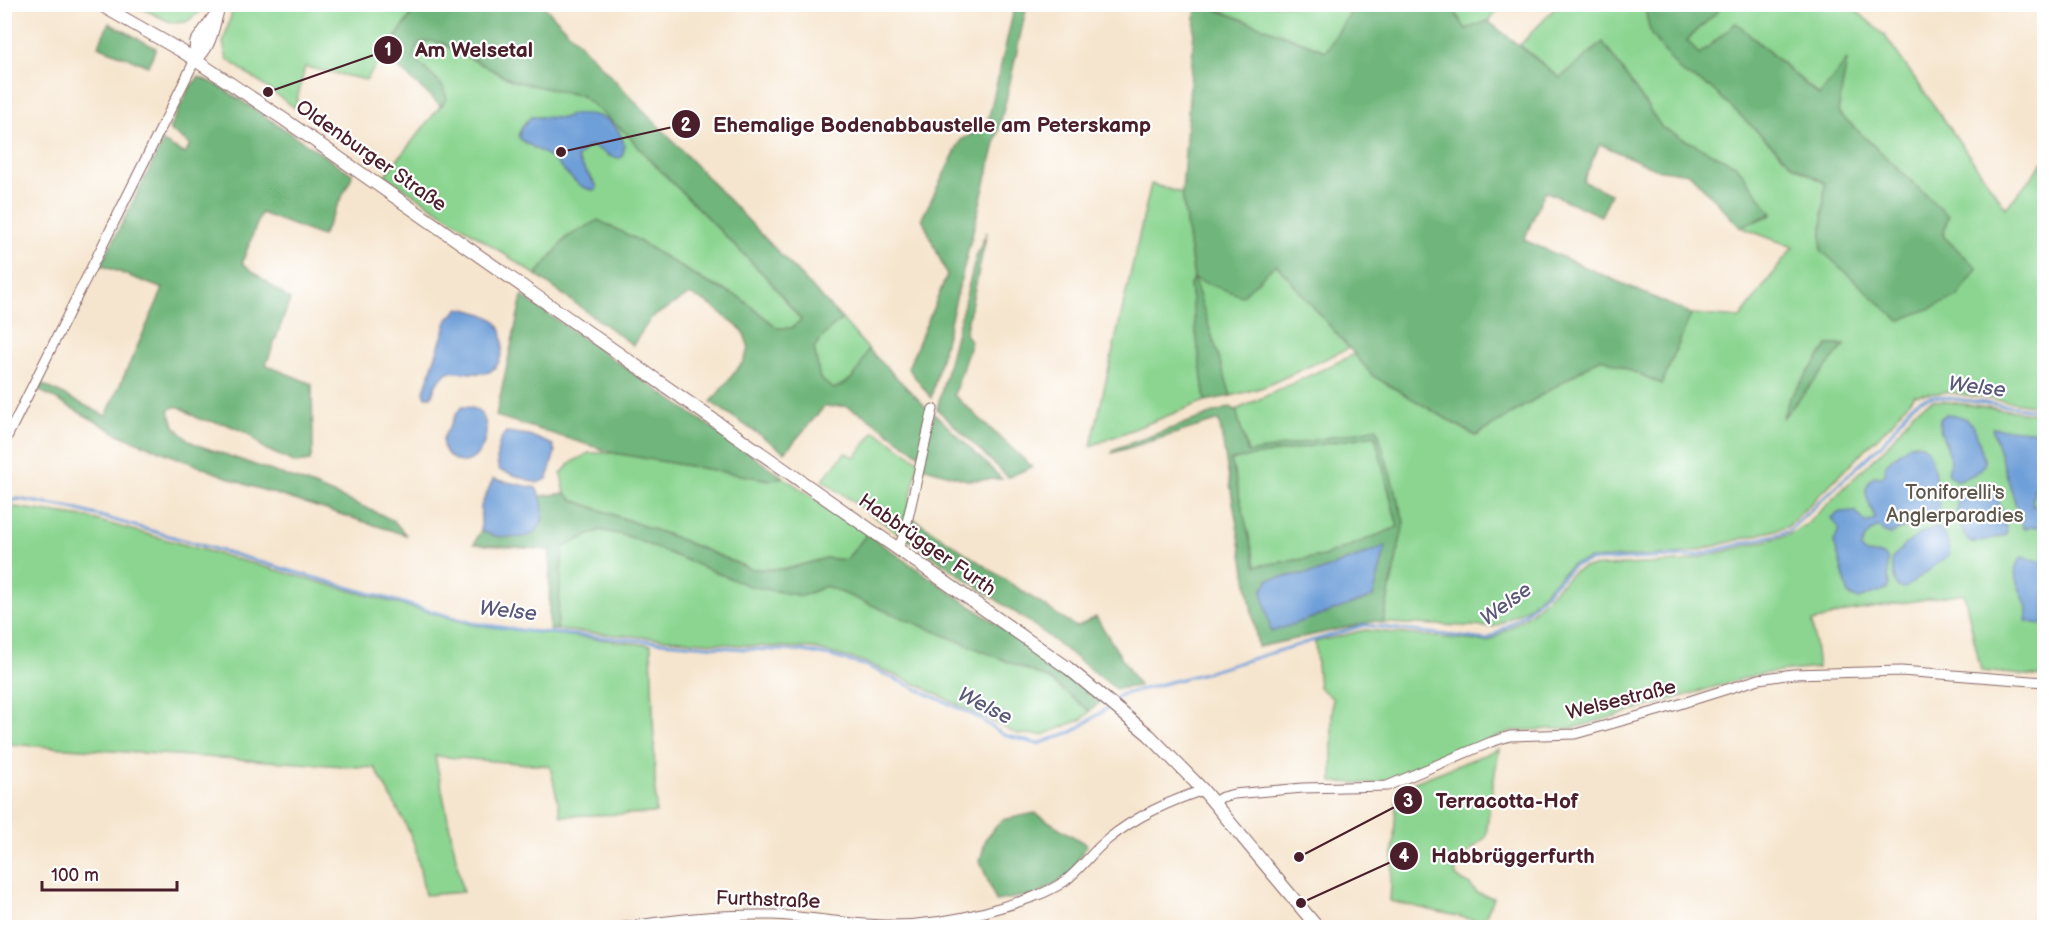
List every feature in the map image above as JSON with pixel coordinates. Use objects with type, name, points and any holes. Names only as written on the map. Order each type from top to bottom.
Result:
[{"type":"street","name":"Oldenburger Straße","points":[[99,4],[195,60],[468,247]]},
{"type":"street","points":[[4,442],[8,426],[195,60],[203,53],[212,35],[219,9]]},
{"type":"street","name":"Habbrügger Furth","points":[[468,247],[1068,668],[1106,698],[1149,735],[1203,790],[1315,924]]},
{"type":"street","points":[[897,548],[902,540],[908,518],[933,409]]},
{"type":"street","name":"Welsestraße","points":[[1214,802],[1234,794],[1303,788],[1387,786],[1510,736],[1575,734],[1759,679],[1793,674],[1901,671],[2044,682]]},
{"type":"street","name":"Furthstraße","points":[[620,927],[663,920],[743,915],[775,915],[890,925],[950,920],[1046,892],[1065,881],[1106,841],[1135,819],[1167,803],[1203,790]]},
{"type":"green space","points":[[206,4],[205,8],[186,22],[172,23],[135,5]]},
{"type":"green space","points":[[234,4],[418,5],[366,80],[305,67],[295,108],[227,59],[223,43]]},
{"type":"green space","points":[[418,5],[543,5],[842,319],[814,348],[820,379],[834,389],[848,382],[859,369],[868,349],[930,411],[920,455],[864,415],[845,406],[824,407],[785,452],[711,402],[743,362],[749,348],[743,331],[712,306],[690,294],[651,318],[633,345],[536,275],[567,237],[598,220],[632,237],[706,282],[739,297],[778,328],[792,328],[801,320],[769,280],[627,134],[582,96],[513,81],[442,43],[430,41],[419,43],[414,52],[415,59],[443,87],[447,99],[441,106],[384,55]]},
{"type":"green space","points":[[1015,5],[1027,5],[1007,96],[931,398],[908,368],[947,275],[922,218],[961,140],[987,125]]},
{"type":"green space","points":[[1196,5],[1204,5],[1326,51],[1355,5],[1450,5],[1466,29],[1488,21],[1560,78],[1603,42],[1662,128],[1737,166],[1772,214],[1740,227],[1690,174],[1655,169],[1600,144],[1583,181],[1611,194],[1601,216],[1545,191],[1524,240],[1691,314],[1662,384],[1601,358],[1476,436],[1373,376],[1276,264],[1242,296],[1194,279],[1231,396],[1205,401],[1190,285],[1194,278],[1182,193]]},
{"type":"green space","points":[[1204,5],[1355,5],[1326,51]]},
{"type":"green space","points":[[1450,5],[1503,5],[1488,21],[1466,30]]},
{"type":"green space","points":[[1558,5],[1644,5],[1651,35],[1681,72],[1710,87],[1794,166],[1825,183],[1821,250],[1977,268],[1943,236],[1948,216],[1838,112],[1846,61],[1820,96],[1736,23],[1699,55],[1687,40],[1719,9],[1715,5],[1850,5],[1885,36],[2006,208],[2044,161],[2044,407],[1947,392],[1914,395],[1892,423],[1787,527],[1688,553],[1590,559],[1571,565],[1528,608],[1494,627],[1383,623],[1404,522],[1377,429],[1248,453],[1236,410],[1355,354],[1373,376],[1476,436],[1601,358],[1662,383],[1691,314],[1740,318],[1793,247],[1740,227],[1772,215],[1737,166],[1662,128],[1603,42],[1560,78],[1520,45]],"holes":[[[1828,345],[1844,345],[1783,417]]]},
{"type":"green space","points":[[1644,5],[1715,5],[1720,9],[1687,40],[1699,55],[1736,23],[1819,96],[1847,60],[1838,112],[1948,216],[1943,236],[1977,268],[1958,297],[1899,321],[1821,250],[1825,183],[1794,166],[1710,87],[1681,72],[1651,35]]},
{"type":"green space","points":[[109,23],[156,48],[148,66],[98,46]]},
{"type":"green space","points":[[430,41],[442,43],[513,81],[582,95],[627,134],[769,280],[801,320],[792,328],[778,328],[739,297],[706,282],[632,237],[567,237],[536,275],[385,175],[446,99],[443,87],[415,60],[414,52],[419,43]],"holes":[[[574,114],[610,157],[601,149],[591,146],[583,151],[577,159],[597,186],[580,184],[551,158],[518,135],[526,121],[540,117],[563,118]]]},
{"type":"green space","points":[[199,77],[219,86],[352,174],[322,236],[261,213],[242,263],[290,300],[266,365],[312,384],[313,448],[310,461],[296,463],[265,449],[247,433],[226,424],[199,419],[180,407],[169,410],[172,421],[181,434],[195,444],[312,485],[380,514],[394,521],[406,535],[247,485],[122,436],[39,390],[42,384],[106,416],[163,289],[101,265],[163,142],[185,154],[190,145],[169,129],[190,87]]},
{"type":"green space","points":[[1151,184],[1182,193],[1194,279],[1276,264],[1349,348],[1264,387],[1231,396],[1193,279],[1190,285],[1205,401],[1091,446]]},
{"type":"green space","points":[[987,232],[965,334],[971,342],[954,395],[1032,467],[1008,477],[937,409],[976,257]]},
{"type":"green space","points":[[522,296],[783,477],[770,480],[614,453],[496,416]]},
{"type":"green space","points":[[842,319],[868,349],[852,378],[834,389],[820,379],[814,348]]},
{"type":"green space","points":[[1828,345],[1845,345],[1782,419],[1789,399]]},
{"type":"green space","name":"Toniforelli's Anglerparadies","points":[[1933,400],[2044,415],[2044,677],[1981,671],[1964,593],[1846,612],[1812,622],[1818,668],[1759,674],[1574,728],[1511,731],[1385,784],[1332,782],[1332,698],[1319,687],[1315,642],[1365,630],[1488,642],[1530,614],[1572,573],[1584,567],[1683,562],[1788,535],[1806,525],[1888,445],[1914,411]]},
{"type":"green space","points":[[1230,407],[1236,410],[1248,453],[1377,428],[1404,522],[1383,623],[1376,621],[1258,647],[1219,420],[1112,453],[1114,449]],"holes":[[[1375,435],[1398,527],[1324,556],[1256,566],[1231,460]],[[1386,546],[1271,631],[1269,579],[1318,572]]]},
{"type":"green space","points":[[934,413],[1002,479],[967,480],[922,467]]},
{"type":"green space","points":[[875,431],[919,461],[905,519],[898,533],[822,480],[845,453],[855,457]]},
{"type":"green space","points":[[1375,435],[1398,528],[1324,556],[1256,566],[1230,460]]},
{"type":"green space","points":[[589,453],[614,453],[770,480],[783,477],[867,534],[846,560],[826,558],[787,569],[751,569],[674,537],[573,500],[565,493],[561,474],[570,463]]},
{"type":"green space","points":[[565,493],[573,500],[674,537],[751,569],[787,569],[826,558],[846,560],[867,534],[1057,666],[1100,702],[1090,711],[1047,678],[826,586],[802,596],[749,586],[627,536],[600,530],[563,547],[557,630],[549,630],[550,550],[474,544],[481,530],[497,536],[526,536],[543,519],[541,496]]},
{"type":"green space","points":[[14,507],[85,517],[474,625],[651,645],[656,813],[561,816],[550,766],[435,756],[463,892],[425,895],[415,846],[375,768],[5,744],[4,510]]},
{"type":"green space","points":[[913,518],[1076,627],[1096,617],[1139,686],[1116,689],[1032,624],[907,539]]},
{"type":"green space","points":[[600,530],[627,536],[802,596],[826,586],[1047,678],[1090,711],[1083,719],[1043,735],[1017,734],[918,685],[862,661],[810,648],[753,646],[557,630],[563,547]]},
{"type":"green space","points":[[1499,749],[1486,837],[1455,864],[1456,877],[1469,884],[1477,893],[1494,898],[1483,922],[1390,901],[1397,789]]},
{"type":"green space","points":[[1035,813],[1087,845],[1070,875],[1039,894],[996,901],[980,861],[986,838],[1002,820]]},
{"type":"water","points":[[574,114],[592,114],[604,118],[619,132],[624,145],[621,158],[591,146],[577,159],[597,187],[596,190],[577,183],[551,158],[519,138],[521,129],[531,117],[563,118]]},
{"type":"water","points":[[459,308],[483,314],[495,321],[503,340],[501,356],[489,372],[447,372],[437,383],[431,397],[426,397],[424,391],[448,319]]},
{"type":"water","points":[[462,407],[475,409],[482,416],[486,426],[485,437],[482,448],[475,457],[467,461],[457,461],[451,458],[444,449],[443,439]]},
{"type":"water","points":[[1946,414],[1957,416],[1971,423],[1985,462],[1977,472],[1956,481],[1948,474],[1950,457],[1939,423]]},
{"type":"water","points":[[1992,428],[2044,432],[2044,488],[2034,489],[2032,506],[2044,504],[2044,526],[2023,528]]},
{"type":"water","points":[[506,432],[529,435],[553,445],[555,452],[547,479],[537,483],[499,470],[498,450]]},
{"type":"water","points":[[1910,444],[1923,445],[1931,456],[1940,506],[1936,513],[1891,534],[1884,533],[1878,527],[1867,536],[1861,549],[1866,553],[1884,555],[1887,558],[1889,585],[1887,589],[1859,599],[1849,595],[1834,542],[1839,529],[1831,518],[1840,512],[1855,511],[1866,523],[1875,519],[1866,492],[1869,481],[1874,476],[1882,477],[1885,474],[1885,465]]},
{"type":"water","points":[[493,479],[536,488],[541,498],[543,516],[535,532],[524,537],[508,537],[492,535],[481,530],[481,506]]},
{"type":"water","points":[[1977,486],[1992,492],[2000,503],[2007,532],[2006,535],[1973,543],[1967,540],[1963,533],[1957,507],[1961,493]]},
{"type":"water","points":[[1937,527],[1947,540],[1949,555],[1905,588],[1898,587],[1891,560],[1918,535]]},
{"type":"water","points":[[1386,546],[1373,597],[1271,632],[1262,591],[1269,579],[1318,572]]},
{"type":"water","points":[[2022,557],[2044,562],[2044,625],[2026,621],[2027,607],[2015,573]]},
{"type":"waterway","name":"Welse","points":[[1113,702],[1120,695],[1208,672],[1365,625],[1487,640],[1527,612],[1573,566],[1590,561],[1694,556],[1787,532],[1883,443],[1911,406],[1920,400],[1934,396],[2044,411]]},
{"type":"waterway","name":"Welse","points":[[4,504],[18,499],[72,508],[473,623],[528,631],[744,649],[803,651],[830,656],[864,665],[975,716],[1004,735],[1038,744],[1074,731],[1109,707]]},
{"type":"place","name":"Am Welsetal","points":[[268,92]]},
{"type":"place","name":"Ehemalige Bodenabbaustelle am Peterskamp","points":[[561,152]]},
{"type":"place","name":"Terracotta-Hof","points":[[1299,857]]},
{"type":"place","name":"Habbrüggerfurth","points":[[1301,903]]}]
